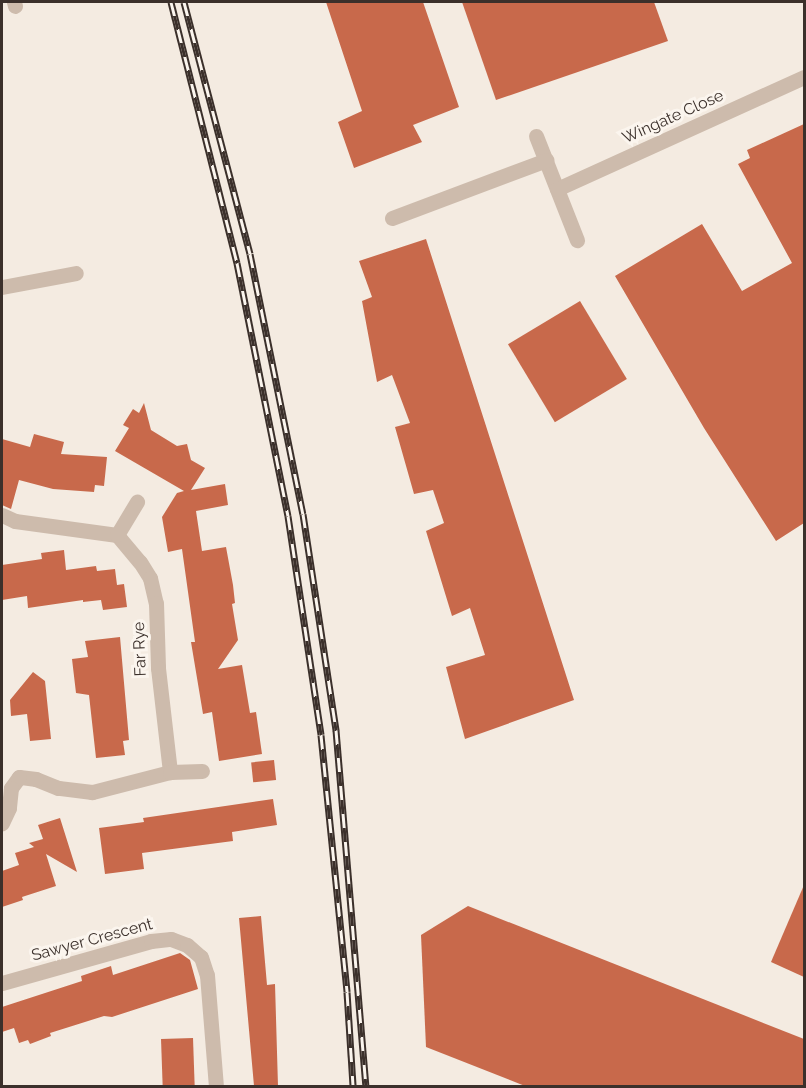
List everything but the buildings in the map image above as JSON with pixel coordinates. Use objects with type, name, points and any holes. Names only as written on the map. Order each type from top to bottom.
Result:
[{"type":"street","name":"Wingate Close","points":[[557,189],[804,77]]},
{"type":"street","points":[[536,136],[577,240]]},
{"type":"street","points":[[392,218],[546,160]]},
{"type":"street","points":[[2,287],[76,273]]},
{"type":"street","points":[[2,515],[15,521],[117,535],[137,502]]},
{"type":"street","name":"Far Rye","points":[[117,535],[150,578],[156,603],[158,668],[170,772]]},
{"type":"street","points":[[2,823],[9,808],[11,788],[19,777],[36,779],[66,790],[92,792],[170,772],[201,771]]},
{"type":"street","name":"Sawyer Crescent","points":[[2,983],[151,941],[171,939],[187,945],[201,957],[207,975],[216,1086]]},
{"type":"railway","points":[[171,2],[237,263],[288,516],[321,735],[347,992],[353,1086]]},
{"type":"railway","points":[[184,2],[250,254],[303,514],[336,730],[366,1086]]}]
